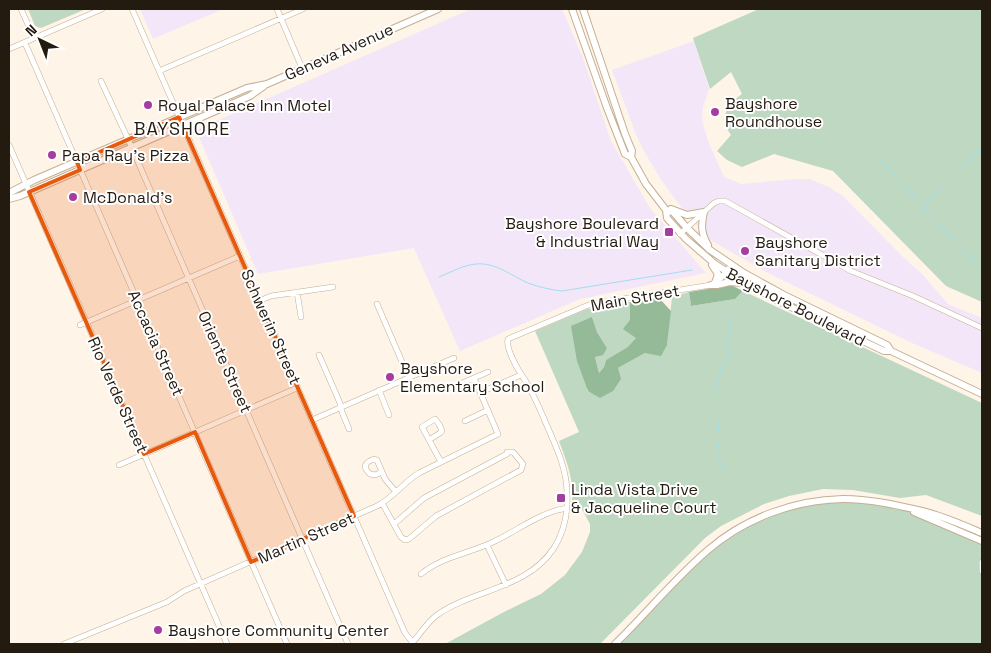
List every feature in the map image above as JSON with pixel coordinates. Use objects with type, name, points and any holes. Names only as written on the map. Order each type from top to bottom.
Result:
[{"type":"main road","name":"Bayshore Boulevard","points":[[572,9],[620,144],[625,154],[631,157],[646,184],[664,208],[667,218],[680,234],[726,272],[746,284],[884,351],[891,351],[982,394]]},
{"type":"main road","name":"Bayshore Boulevard","points":[[583,9],[632,150],[631,157]]},
{"type":"main road","name":"Geneva Avenue","points":[[9,199],[250,96],[267,84],[434,10]]},
{"type":"main road","name":"Geneva Avenue","points":[[9,193],[247,88],[267,84]]},
{"type":"main road","name":"Bayshore Boulevard","points":[[664,208],[673,212],[710,250],[744,274],[887,345],[891,351]]},
{"type":"main road","points":[[664,208],[687,215],[704,212],[701,226],[710,250]]},
{"type":"main road","points":[[705,256],[718,274],[713,284],[730,282],[746,284]]},
{"type":"main road","points":[[615,644],[685,571],[708,550],[734,531],[752,521],[786,508],[828,500],[864,500],[885,503],[937,516],[982,533]]},
{"type":"main road","points":[[906,508],[932,521],[982,541]]},
{"type":"street","points":[[21,9],[34,38]]},
{"type":"street","points":[[9,49],[102,9]]},
{"type":"street","name":"Schwerin Street","points":[[132,9],[405,633],[412,643]]},
{"type":"street","points":[[277,9],[302,68]]},
{"type":"street","points":[[159,72],[303,9]]},
{"type":"street","name":"Accacia Street","points":[[24,43],[287,644]]},
{"type":"street","name":"Oriente Street","points":[[101,81],[348,644]]},
{"type":"street","name":"Rio Verde Street","points":[[9,145],[227,644]]},
{"type":"street","points":[[680,234],[717,202],[727,202],[851,271],[916,297],[982,328]]},
{"type":"street","points":[[80,325],[240,256]]},
{"type":"street","points":[[713,284],[722,278],[731,265]]},
{"type":"street","name":"Main Street","points":[[521,375],[507,344],[509,338],[591,304],[713,284]]},
{"type":"street","points":[[260,300],[271,296],[333,287]]},
{"type":"street","points":[[298,292],[302,317]]},
{"type":"street","points":[[376,304],[409,378]]},
{"type":"street","points":[[319,355],[349,429]]},
{"type":"street","points":[[312,420],[454,358]]},
{"type":"street","points":[[448,389],[488,372]]},
{"type":"street","points":[[412,643],[425,626],[437,615],[472,597],[519,579],[532,571],[551,553],[564,526],[567,508],[567,484],[561,458],[534,397],[521,375],[481,392]]},
{"type":"street","name":"Martin Street","points":[[64,644],[167,602],[184,591],[382,503],[414,476],[498,434],[474,378]]},
{"type":"street","points":[[119,465],[298,388]]},
{"type":"street","points":[[379,390],[390,415]]},
{"type":"street","points":[[465,421],[488,410]]},
{"type":"street","points":[[429,440],[441,462]]},
{"type":"street","points":[[382,503],[401,537],[406,540],[436,516],[520,470],[523,464],[513,452],[507,452],[507,454],[424,498],[394,524]]},
{"type":"street","points":[[382,472],[387,482],[396,492]]},
{"type":"street","points":[[421,574],[443,560],[487,545],[527,523],[556,510],[567,508]]},
{"type":"street","points":[[487,545],[506,585]]},
{"type":"street","points":[[982,562],[982,571]]},
{"type":"highlighted area","points":[[179,117],[354,516],[251,562],[195,432],[144,454],[29,192],[80,170],[77,162]]},
{"type":"shaded area","points":[[140,9],[223,9],[153,39]]},
{"type":"shaded area","points":[[471,9],[562,9],[583,58],[611,141],[650,208],[706,273],[580,299],[460,351],[414,248],[258,274],[196,130]]},
{"type":"shaded area","points":[[694,41],[709,89],[703,107],[703,124],[708,141],[724,177],[741,184],[809,179],[829,187],[843,196],[924,276],[948,304],[982,318],[982,373],[912,343],[772,275],[710,240],[683,210],[645,153],[637,137],[612,70]]},
{"type":"green space","points":[[28,9],[86,9],[41,28],[35,26]]},
{"type":"green space","points":[[759,9],[982,9],[982,302],[946,286],[833,171],[774,154],[742,167],[727,160],[717,151],[731,135],[725,123],[728,107],[742,94],[731,72],[710,89],[693,38]]},
{"type":"green space","points":[[731,285],[743,291],[735,299],[691,306],[689,292]]},
{"type":"green space","points":[[743,291],[982,403],[982,516],[926,495],[900,498],[853,490],[823,489],[789,496],[764,504],[721,526],[705,538],[600,644],[445,644],[541,594],[565,575],[582,552],[590,532],[590,524],[577,500],[572,500],[571,477],[559,441],[579,432],[535,331],[587,309],[630,302],[630,320],[636,338],[629,347],[606,360],[604,367],[599,373],[595,357],[607,348],[597,332],[592,317],[587,391],[618,368],[645,353],[667,345],[672,297],[689,292],[691,306],[735,299]]},
{"type":"green space","points":[[658,297],[671,311],[667,345],[661,356],[645,353],[618,368],[621,379],[613,391],[600,398],[588,391],[577,361],[571,326],[592,317],[597,332],[607,348],[603,355],[595,357],[599,373],[604,367],[606,360],[628,347],[636,338],[623,329],[630,320],[630,302]]},
{"type":"green space","points":[[843,499],[906,508],[982,541],[982,642],[979,644],[615,644],[685,571],[725,537],[781,509]]},
{"type":"waterway","points":[[876,155],[923,206],[982,149]]},
{"type":"waterway","points":[[923,207],[982,271]]},
{"type":"waterway","points":[[439,277],[467,266],[483,264],[497,267],[532,284],[562,291],[692,270]]},
{"type":"waterway","points":[[717,395],[715,390],[721,368],[729,359],[729,326],[731,323],[729,312]]},
{"type":"waterway","points":[[718,422],[720,439],[717,453],[726,472]]},
{"type":"place","name":"Royal Palace Inn Motel","points":[[148,105]]},
{"type":"place","name":"Bayshore Roundhouse","points":[[715,112]]},
{"type":"place","name":"Papa Ray's Pizza","points":[[52,155]]},
{"type":"place","name":"McDonald's","points":[[73,197]]},
{"type":"place","name":"Bayshore Boulevard & Industrial Way","points":[[669,232]]},
{"type":"place","name":"Bayshore Sanitary District","points":[[745,251]]},
{"type":"place","name":"Bayshore Elementary School","points":[[390,377]]},
{"type":"place","name":"Linda Vista Drive & Jacqueline Court","points":[[561,498]]},
{"type":"place","name":"Bayshore Community Center","points":[[158,630]]},
{"type":"district","name":"BAYSHORE","points":[[182,128]]}]
